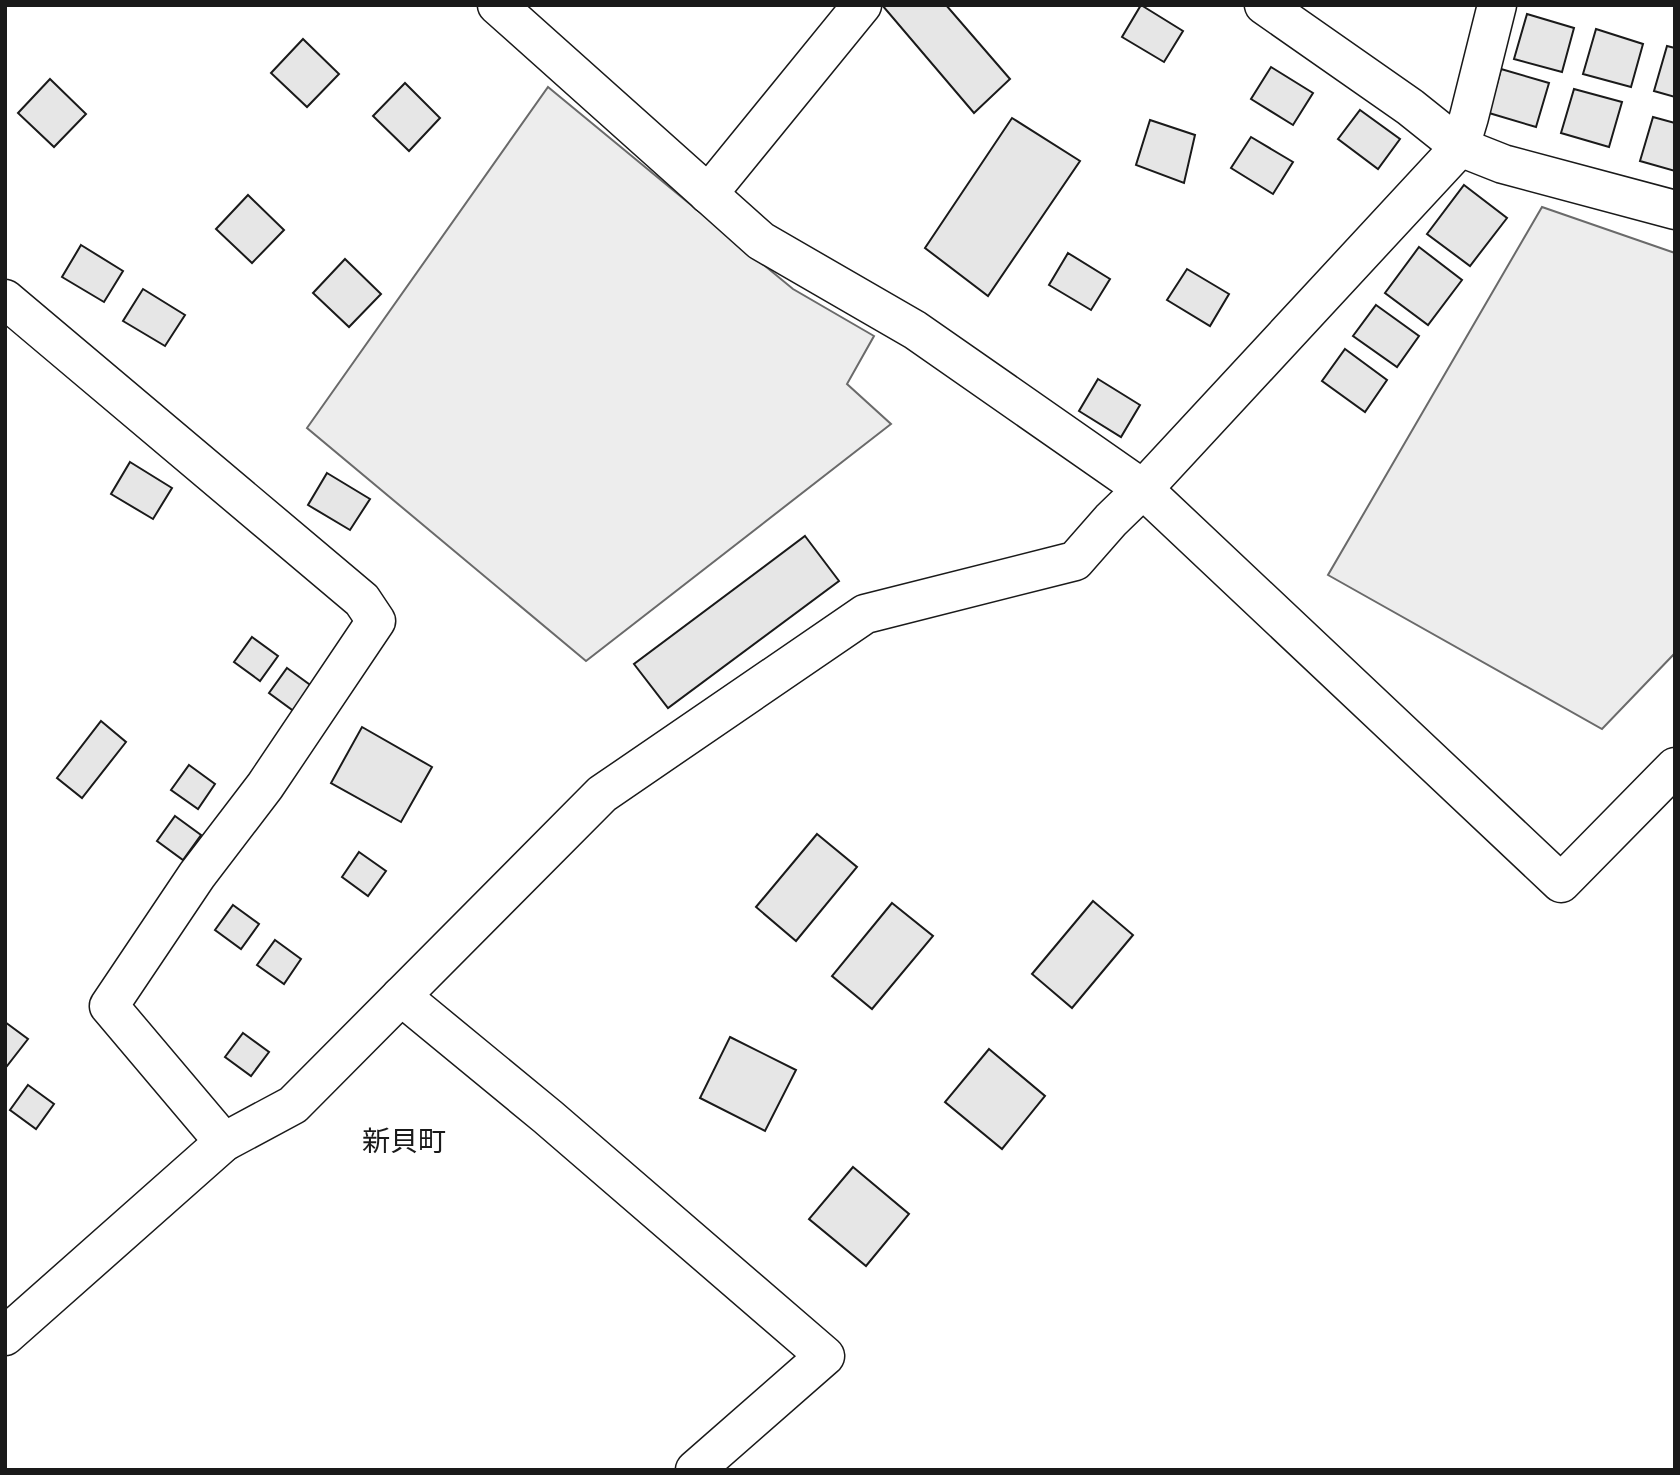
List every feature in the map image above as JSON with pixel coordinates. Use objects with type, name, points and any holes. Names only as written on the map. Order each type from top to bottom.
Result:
[{"type":"street","points":[[497,5],[761,241],[915,330],[1143,489],[1561,883],[1675,767]]},
{"type":"street","points":[[708,194],[862,5]]},
{"type":"street","points":[[1264,5],[1410,107],[1460,147],[1503,164],[1675,210]]},
{"type":"street","points":[[5,1336],[224,1142],[293,1105],[602,794],[865,614],[1075,561],[1460,147],[1497,5]]},
{"type":"street","points":[[5,299],[362,600],[376,621],[265,786],[197,875],[109,1006],[224,1142]]},
{"type":"street","points":[[401,996],[558,1126],[825,1356],[695,1470]]},
{"type":"shaded area","points":[[548,87],[793,289],[874,336],[847,384],[891,424],[586,661],[307,428]]},
{"type":"shaded area","points":[[1542,207],[1675,253],[1675,653],[1602,729],[1328,575]]},
{"type":"building","points":[[882,5],[946,5],[1010,79],[974,113]]},
{"type":"building","points":[[1141,5],[1183,31],[1164,62],[1122,37]]},
{"type":"building","points":[[1527,14],[1574,28],[1562,72],[1514,59]]},
{"type":"building","points":[[1596,29],[1643,44],[1631,87],[1583,74]]},
{"type":"building","points":[[303,39],[339,74],[307,107],[271,73]]},
{"type":"building","points":[[1667,46],[1675,48],[1675,97],[1654,91]]},
{"type":"building","points":[[1271,67],[1313,93],[1293,125],[1251,99]]},
{"type":"building","points":[[1501,69],[1549,83],[1536,127],[1489,113]]},
{"type":"building","points":[[50,79],[86,114],[54,147],[18,113]]},
{"type":"building","points":[[405,83],[440,118],[409,151],[373,116]]},
{"type":"building","points":[[1574,89],[1622,102],[1609,147],[1561,133]]},
{"type":"building","points":[[1360,110],[1400,139],[1378,169],[1338,139]]},
{"type":"building","points":[[1653,117],[1675,123],[1675,171],[1640,161]]},
{"type":"building","points":[[1012,118],[1080,161],[988,296],[925,248]]},
{"type":"building","points":[[1150,120],[1195,135],[1184,183],[1136,165]]},
{"type":"building","points":[[1251,137],[1293,162],[1273,194],[1231,168]]},
{"type":"building","points":[[1464,185],[1507,218],[1470,266],[1427,234]]},
{"type":"building","points":[[248,195],[284,230],[252,263],[216,229]]},
{"type":"building","points":[[81,245],[123,271],[104,302],[62,277]]},
{"type":"building","points":[[1419,247],[1462,280],[1428,325],[1385,293]]},
{"type":"building","points":[[1068,253],[1110,279],[1091,310],[1049,285]]},
{"type":"building","points":[[345,259],[381,294],[349,327],[313,293]]},
{"type":"building","points":[[1187,269],[1229,294],[1210,326],[1167,300]]},
{"type":"building","points":[[143,289],[185,315],[165,346],[123,321]]},
{"type":"building","points":[[1376,305],[1419,336],[1397,367],[1353,336]]},
{"type":"building","points":[[1345,349],[1387,380],[1365,412],[1322,381]]},
{"type":"building","points":[[1098,379],[1140,405],[1121,437],[1079,411]]},
{"type":"building","points":[[130,462],[172,488],[153,519],[111,494]]},
{"type":"building","points":[[327,473],[370,499],[350,530],[308,505]]},
{"type":"building","points":[[805,536],[839,581],[668,708],[634,664]]},
{"type":"building","points":[[252,637],[278,656],[260,681],[234,662]]},
{"type":"building","points":[[287,668],[313,687],[295,712],[269,693]]},
{"type":"building","points":[[101,721],[126,742],[82,798],[57,778]]},
{"type":"building","points":[[362,727],[432,767],[401,822],[331,783]]},
{"type":"building","points":[[189,765],[215,784],[198,809],[171,790]]},
{"type":"building","points":[[175,816],[201,835],[183,860],[157,841]]},
{"type":"building","points":[[817,834],[857,867],[796,941],[756,907]]},
{"type":"building","points":[[359,852],[386,871],[368,896],[342,877]]},
{"type":"building","points":[[1093,901],[1133,935],[1072,1008],[1032,974]]},
{"type":"building","points":[[892,903],[933,936],[872,1009],[832,976]]},
{"type":"building","points":[[233,905],[259,924],[241,949],[215,930]]},
{"type":"building","points":[[275,940],[301,959],[284,984],[257,965]]},
{"type":"building","points":[[5,1022],[28,1039],[7,1066],[5,1065]]},
{"type":"building","points":[[243,1033],[269,1052],[251,1076],[225,1057]]},
{"type":"building","points":[[730,1037],[796,1070],[765,1131],[700,1098]]},
{"type":"building","points":[[989,1049],[1045,1096],[1002,1149],[945,1102]]},
{"type":"building","points":[[28,1085],[54,1104],[36,1129],[10,1110]]},
{"type":"building","points":[[853,1167],[909,1214],[866,1266],[809,1219]]},
{"type":"district","name":"新貝町","points":[[404,1141]]}]
